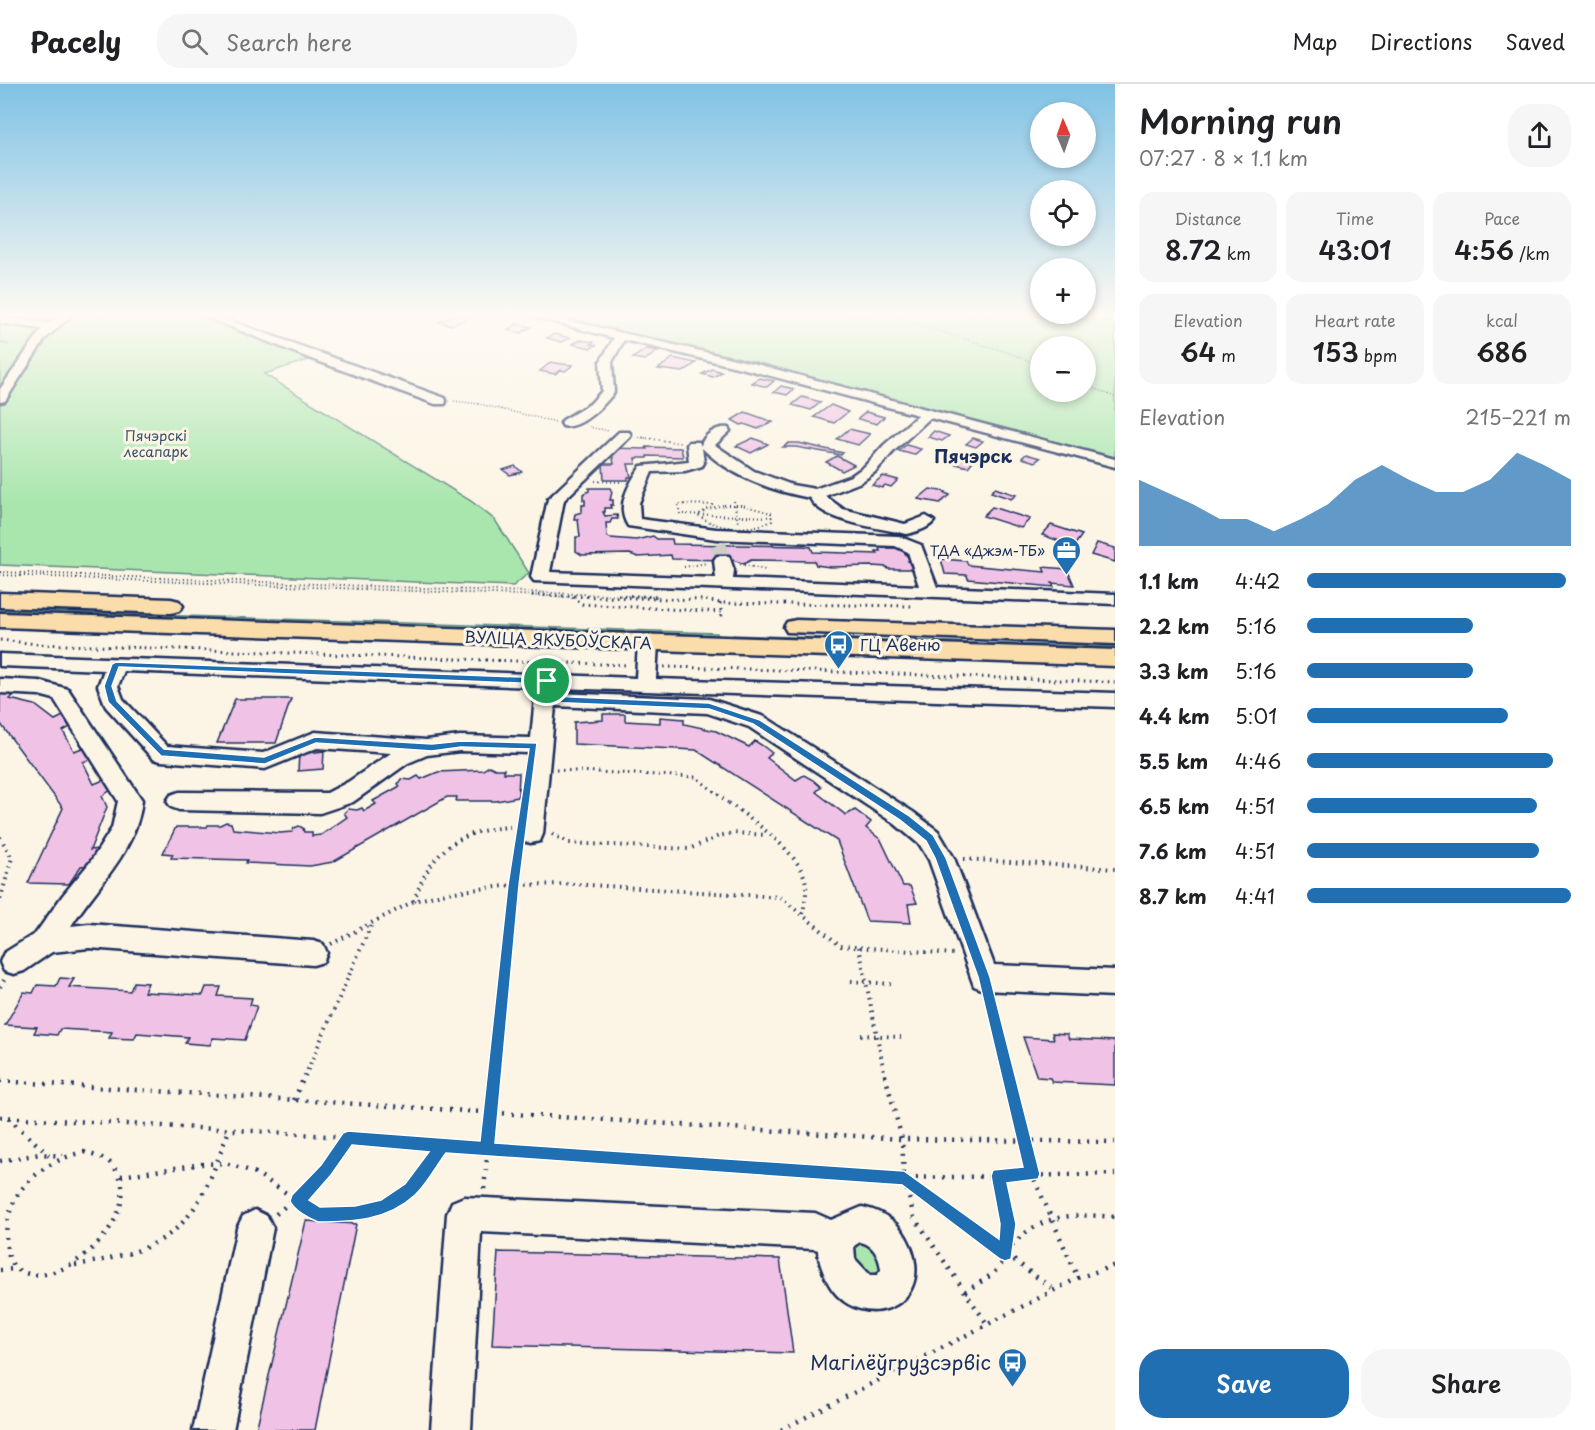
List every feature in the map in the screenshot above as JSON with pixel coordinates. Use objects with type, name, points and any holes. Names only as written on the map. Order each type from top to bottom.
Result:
[{"type":"main road","name":"ВУЛІЦА ЯКУБОЎСКАГА","points":[[0,600],[1115,637]]},
{"type":"main road","name":"ВУЛІЦА ЯКУБОЎСКАГА","points":[[0,620],[647,664],[1115,658]]},
{"type":"street","points":[[0,398],[14,379]]},
{"type":"street","points":[[377,379],[440,401]]},
{"type":"street","points":[[568,423],[595,407],[608,392],[607,379]]},
{"type":"street","points":[[796,379],[1115,463]]},
{"type":"street","points":[[723,431],[709,441],[708,447],[749,474],[788,489],[816,494],[856,479],[863,474],[927,414]]},
{"type":"street","points":[[624,435],[555,499],[540,577],[721,558],[740,534],[898,541],[915,549],[930,591]]},
{"type":"street","points":[[694,445],[697,463],[690,466],[657,466],[646,469],[632,499],[630,517],[634,524],[721,558],[930,591],[1115,599]]},
{"type":"street","points":[[816,494],[819,501],[838,513],[907,529],[926,521]]},
{"type":"street","points":[[0,660],[116,664],[546,690],[709,706],[757,722],[904,818],[929,838],[940,858],[980,966],[1115,983]]},
{"type":"street","points":[[116,664],[108,686],[113,702],[161,753],[265,761],[315,740],[432,747]]},
{"type":"street","points":[[546,690],[647,664],[854,693],[1115,700]]},
{"type":"street","points":[[0,686],[39,688],[61,694],[130,800],[130,816],[99,872],[71,905],[46,941],[14,962]]},
{"type":"street","points":[[524,834],[534,805],[546,690]]},
{"type":"street","points":[[179,801],[321,804],[334,802],[389,763],[412,752],[432,747],[461,744],[540,757]]},
{"type":"street","points":[[46,941],[88,936],[313,953]]},
{"type":"street","points":[[451,1430],[464,1214],[815,1231],[837,1240]]},
{"type":"street","points":[[213,1430],[255,1228]]},
{"type":"path","points":[[1096,389],[1115,397]]},
{"type":"path","points":[[440,401],[470,402],[513,415],[694,445]]},
{"type":"path","points":[[592,481],[622,482],[626,485]]},
{"type":"path","points":[[734,503],[740,534]]},
{"type":"path","points":[[680,514],[678,504],[734,503],[754,507],[771,515],[698,514],[712,507],[734,503]]},
{"type":"path","points":[[721,558],[676,568],[721,558],[770,571],[721,558]]},
{"type":"path","points":[[0,575],[705,600],[720,603],[915,606]]},
{"type":"path","points":[[572,597],[582,604],[721,612]]},
{"type":"path","points":[[653,607],[655,599]]},
{"type":"path","points":[[720,603],[722,617]]},
{"type":"path","points":[[0,640],[38,644],[839,670],[894,675],[1115,682]]},
{"type":"path","points":[[540,757],[696,777],[770,835],[790,854],[805,875],[802,915]]},
{"type":"path","points":[[534,805],[544,816],[551,834],[569,843],[688,849],[719,836],[750,833],[770,835]]},
{"type":"path","points":[[414,901],[428,866],[441,850],[455,840],[476,831],[499,827],[524,834],[513,885],[490,1113],[483,1215]]},
{"type":"path","points":[[0,837],[12,858],[0,900]]},
{"type":"path","points":[[940,858],[1115,869]]},
{"type":"path","points":[[313,953],[414,901],[446,893],[513,885],[574,884],[780,897],[841,946],[980,966],[1032,1174],[1078,1278]]},
{"type":"path","points":[[294,1100],[372,922]]},
{"type":"path","points":[[859,947],[877,1036],[902,1139],[904,1178],[914,1217],[987,1324]]},
{"type":"path","points":[[851,981],[891,984]]},
{"type":"path","points":[[861,1035],[901,1037]]},
{"type":"path","points":[[0,1081],[902,1139],[1114,1143]]},
{"type":"path","points":[[0,1118],[229,1130],[904,1178],[1115,1174]]},
{"type":"path","points":[[8,1118],[49,1155]]},
{"type":"path","points":[[74,1265],[112,1259],[153,1246],[171,1234],[194,1209],[208,1187],[229,1130]]},
{"type":"path","points":[[255,1228],[297,1201],[326,1170],[348,1138]]},
{"type":"path","points":[[121,1176],[171,1170],[191,1164],[232,1163],[259,1173],[318,1215],[355,1214],[384,1207],[410,1189],[442,1146]]},
{"type":"path","points":[[0,1270],[16,1269],[32,1275],[53,1274],[74,1265],[93,1251],[108,1233],[119,1213],[123,1194],[121,1176],[113,1163],[100,1155],[84,1152],[65,1156],[45,1165],[27,1180],[12,1198],[3,1219],[0,1239],[4,1257],[16,1269]]},
{"type":"path","points":[[0,1161],[16,1157],[65,1156]]},
{"type":"path","points":[[998,1176],[1008,1224],[1005,1254]]},
{"type":"path","points":[[904,1178],[1054,1290]]},
{"type":"path","points":[[965,1292],[1001,1265],[1015,1239],[1035,1225],[1080,1213],[1115,1217]]},
{"type":"path","points":[[781,1430],[1078,1278],[1115,1265]]},
{"type":"green space","name":"Пячэрскі лесапарк","points":[[0,379],[272,379],[471,501],[495,520],[529,573],[513,586],[0,565]]},
{"type":"green space","points":[[805,379],[1030,379],[1030,402],[1096,402],[1096,379],[1115,379],[1115,459]]},
{"type":"green space","points":[[0,610],[717,633],[718,636],[0,612]]},
{"type":"green space","points":[[733,635],[1115,647],[1115,650],[733,637]]},
{"type":"green space","points":[[856,1238],[887,1256],[880,1281],[853,1271],[850,1243]]},
{"type":"building","points":[[758,379],[774,381],[767,387],[752,383]]},
{"type":"building","points":[[781,386],[794,389],[787,395],[774,392]]},
{"type":"building","points":[[802,397],[821,402],[811,410],[792,405]]},
{"type":"building","points":[[831,405],[848,412],[834,423],[814,417]]},
{"type":"building","points":[[745,412],[773,422],[758,429],[732,420]]},
{"type":"building","points":[[866,412],[884,417],[877,424],[858,419]]},
{"type":"building","points":[[849,429],[870,434],[858,445],[837,439]]},
{"type":"building","points":[[934,431],[949,436],[942,441],[928,437]]},
{"type":"building","points":[[753,438],[768,444],[751,453],[736,446]]},
{"type":"building","points":[[973,438],[983,441],[976,447],[966,444]]},
{"type":"building","points":[[789,443],[799,443],[843,453],[841,455],[783,447]]},
{"type":"building","points":[[906,445],[921,449],[914,455],[899,451]]},
{"type":"building","points":[[646,447],[681,448],[683,457],[635,458],[636,464],[628,464],[631,477],[628,477],[628,480],[604,480],[603,464],[614,464],[611,448],[647,449]]},
{"type":"building","points":[[1026,454],[1040,458],[1035,462],[1022,458]]},
{"type":"building","points":[[837,456],[854,465],[842,471],[826,462]]},
{"type":"building","points":[[957,457],[973,461],[968,467],[952,463]]},
{"type":"building","points":[[515,466],[522,472],[510,475],[503,470]]},
{"type":"building","points":[[883,476],[898,480],[891,487],[885,485],[882,488],[872,485]]},
{"type":"building","points":[[589,488],[610,488],[612,492],[610,500],[613,500],[613,505],[610,505],[611,508],[605,508],[603,512],[605,516],[617,515],[618,519],[612,519],[610,523],[606,523],[607,536],[610,538],[636,540],[653,536],[657,539],[672,539],[673,544],[803,546],[811,547],[813,552],[878,554],[876,551],[880,551],[879,548],[901,548],[911,561],[908,561],[913,569],[888,569],[872,566],[830,567],[816,565],[814,561],[751,560],[744,564],[733,560],[672,559],[671,555],[638,557],[630,554],[582,555],[576,551],[576,537],[580,537],[578,519],[574,519],[575,514],[582,512],[582,505],[585,505],[583,494],[589,491]]},
{"type":"building","points":[[995,488],[1016,495],[1011,499],[991,492]]},
{"type":"building","points":[[930,489],[950,495],[940,503],[918,499]]},
{"type":"building","points":[[992,507],[1030,519],[1021,528],[983,516]]},
{"type":"building","points":[[1051,525],[1082,535],[1074,546],[1042,535]]},
{"type":"building","points":[[1097,543],[1115,548],[1115,562],[1091,555]]},
{"type":"building","points":[[941,559],[966,561],[968,565],[1045,572],[1043,567],[1067,569],[1074,585],[1052,583],[1054,587],[968,579],[967,575],[945,574]]},
{"type":"building","points":[[0,693],[15,694],[10,699],[35,705],[55,720],[65,715],[72,726],[63,731],[74,751],[85,747],[92,758],[83,762],[94,784],[106,779],[111,790],[102,796],[107,807],[90,850],[98,849],[90,865],[81,866],[69,884],[28,883],[63,808],[0,723]]},
{"type":"building","points":[[235,699],[291,699],[276,743],[217,743]]},
{"type":"building","points":[[603,714],[625,714],[625,721],[660,723],[660,717],[684,719],[684,724],[716,731],[749,747],[755,741],[763,746],[772,753],[767,758],[796,780],[804,775],[813,780],[821,787],[816,792],[846,815],[855,810],[871,822],[866,828],[881,840],[903,886],[910,886],[917,903],[908,904],[911,923],[867,921],[837,841],[696,750],[574,744],[574,722],[603,720]]},
{"type":"building","points":[[324,751],[323,769],[298,771],[299,754]]},
{"type":"building","points":[[489,766],[504,769],[504,773],[519,773],[518,797],[496,801],[456,801],[457,797],[447,797],[333,862],[310,866],[246,863],[247,860],[171,858],[173,854],[163,853],[176,827],[207,827],[226,822],[231,823],[233,829],[280,833],[292,832],[299,826],[304,832],[312,832],[312,836],[321,835],[347,817],[344,813],[348,809],[362,808],[364,811],[376,804],[373,801],[400,786],[398,784],[401,779],[411,780],[418,776],[421,779],[438,772],[483,770]]},
{"type":"building","points":[[60,978],[74,979],[69,987],[130,991],[134,982],[148,983],[144,992],[203,995],[206,987],[221,987],[218,996],[252,998],[250,1005],[257,1006],[245,1040],[213,1038],[210,1045],[185,1043],[188,1037],[137,1033],[134,1039],[109,1038],[112,1032],[60,1029],[57,1035],[34,1033],[37,1027],[5,1025],[24,992],[33,993],[37,985],[56,986]]},
{"type":"building","points":[[1052,1033],[1067,1034],[1069,1039],[1115,1041],[1115,1085],[1052,1082],[1050,1078],[1037,1077],[1023,1037],[1054,1039]]},
{"type":"building","points":[[306,1221],[356,1224],[315,1430],[256,1430]]},
{"type":"building","points":[[498,1252],[780,1259],[793,1353],[492,1345]]},
{"type":"tunnel","points":[[718,544],[723,560]]},
{"type":"place","name":"ТДА «Джэм-ТБ»","points":[[1066,576]]},
{"type":"place","name":"ГЦ Авеню","points":[[839,670]]},
{"type":"place","name":"Магілёўгрузсэрвіс","points":[[1012,1388]]},
{"type":"district","name":"Пячэрск","points":[[973,455]]},
{"type":"route","points":[[547,681],[116,664],[108,686],[113,702],[161,753],[265,761],[315,740],[432,747],[461,744],[534,746],[513,885],[487,1149],[442,1146],[410,1189],[384,1207],[355,1214],[318,1215],[297,1201],[326,1170],[348,1138],[487,1149],[904,1178],[1005,1254],[1008,1224],[998,1176],[1032,1174],[984,977],[940,858],[929,838],[904,818],[757,722],[709,706],[545,699],[547,681]]}]
